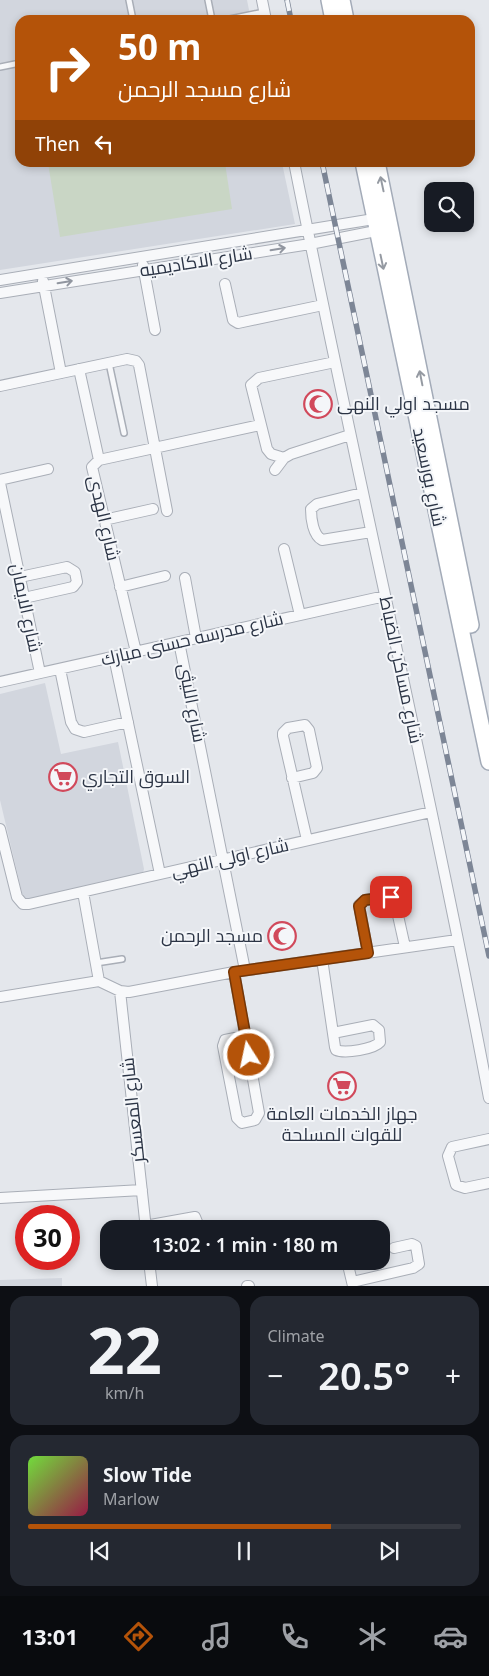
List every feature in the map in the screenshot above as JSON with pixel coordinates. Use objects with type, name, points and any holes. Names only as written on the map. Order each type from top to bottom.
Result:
[{"type":"main road","points":[[329,0],[332,15]]},
{"type":"main road","points":[[342,0],[345,15]]},
{"type":"main road","name":"شارع بورسعيد","points":[[365,167],[382,224],[489,717]]},
{"type":"main road","name":"شارع بورسعيد","points":[[377,167],[382,224],[489,762]]},
{"type":"street","points":[[262,0],[265,15]]},
{"type":"street","name":"شارع مساكن الضباط","points":[[295,167],[362,494],[431,812],[489,1098]]},
{"type":"street","name":"شارع الاكاديميه","points":[[0,280],[307,230],[382,224]]},
{"type":"street","name":"شارع الاكاديميه","points":[[0,293],[310,244],[382,224]]},
{"type":"street","points":[[141,257],[155,330]]},
{"type":"street","points":[[41,273],[61,373]]},
{"type":"street","points":[[225,284],[233,320],[238,323],[323,305]]},
{"type":"street","points":[[0,386],[132,359],[139,365],[167,511]]},
{"type":"street","points":[[284,458],[271,454],[268,449],[250,391],[254,380],[335,362]]},
{"type":"street","points":[[80,369],[99,460]]},
{"type":"street","name":"شارع الهدى","points":[[136,652],[92,471],[95,463],[99,460],[260,425]]},
{"type":"street","points":[[275,470],[284,458],[350,436]]},
{"type":"street","points":[[0,482],[48,469]]},
{"type":"street","name":"شارع الايمان","points":[[0,482],[40,673]]},
{"type":"street","points":[[362,494],[316,504],[313,506],[311,514],[316,534],[322,540],[371,532]]},
{"type":"street","points":[[104,520],[153,509]]},
{"type":"street","points":[[284,549],[300,615]]},
{"type":"street","points":[[20,578],[71,567],[75,572],[77,582],[73,587],[24,598]]},
{"type":"street","points":[[120,587],[166,576]]},
{"type":"street","points":[[185,578],[196,638]]},
{"type":"street","name":"شارع مدرسه حسنى مبارك","points":[[0,682],[385,596]]},
{"type":"street","name":"شارع الليثى","points":[[180,642],[245,970]]},
{"type":"street","points":[[114,657],[160,874]]},
{"type":"street","points":[[60,669],[71,722],[75,730],[84,732],[128,722]]},
{"type":"street","points":[[292,778],[313,773],[317,768],[309,730],[305,725],[288,728],[282,733],[292,778],[307,840]]},
{"type":"street","name":"شارع اولى النهي","points":[[2,842],[17,897],[23,904],[29,904],[431,812]]},
{"type":"street","points":[[0,829],[2,842]]},
{"type":"street","points":[[83,892],[99,981]]},
{"type":"street","points":[[368,953],[359,906],[365,900],[387,896],[395,902],[405,947]]},
{"type":"street","points":[[0,997],[99,981],[120,991],[129,992],[245,970],[457,940]]},
{"type":"street","points":[[322,959],[333,1033]]},
{"type":"street","points":[[234,972],[259,1114],[255,1120],[242,1123],[236,1118],[223,1046],[228,1039],[245,1036]]},
{"type":"street","name":"شارع المعسكر","points":[[120,991],[145,1220]]},
{"type":"street","points":[[489,1139],[452,1147],[448,1156],[456,1185],[466,1188],[489,1183]]},
{"type":"street","points":[[0,1198],[142,1190]]},
{"type":"street","points":[[179,1220],[192,1217],[197,1220]]},
{"type":"street","points":[[349,1270],[352,1284],[413,1268],[419,1264],[416,1246],[408,1244],[394,1248]]},
{"type":"street","points":[[150,1270],[152,1286]]},
{"type":"lane","points":[[129,0],[132,15]]},
{"type":"lane","points":[[208,0],[211,15]]},
{"type":"lane","points":[[0,67],[15,64]]},
{"type":"lane","points":[[109,363],[124,433]]},
{"type":"lane","points":[[96,963],[122,959]]},
{"type":"shaded area","points":[[0,0],[247,0],[250,15],[15,15],[15,167],[283,167],[295,224],[0,270]]},
{"type":"shaded area","name":"السوق التجاري","points":[[45,683],[61,754],[118,742],[144,869],[143,873],[24,901],[0,800],[0,694]]},
{"type":"shaded area","points":[[62,1278],[62,1286],[0,1286],[0,1280]]},
{"type":"green space","points":[[49,167],[226,167],[232,209],[60,237]]},
{"type":"railway","points":[[287,0],[290,15]]},
{"type":"railway","points":[[323,167],[489,956]]},
{"type":"place","name":"مسجد اولي النهى","points":[[318,404]]},
{"type":"place","name":"السوق التجاري","points":[[63,777]]},
{"type":"place","name":"مسجد الرحمن","points":[[282,936]]},
{"type":"place","name":"جهاز الخدمات العامة للقوات المسلحة","points":[[342,1086]]},
{"type":"route","points":[[249,1055],[234,972],[368,953],[359,906],[365,900],[391,897]]}]
